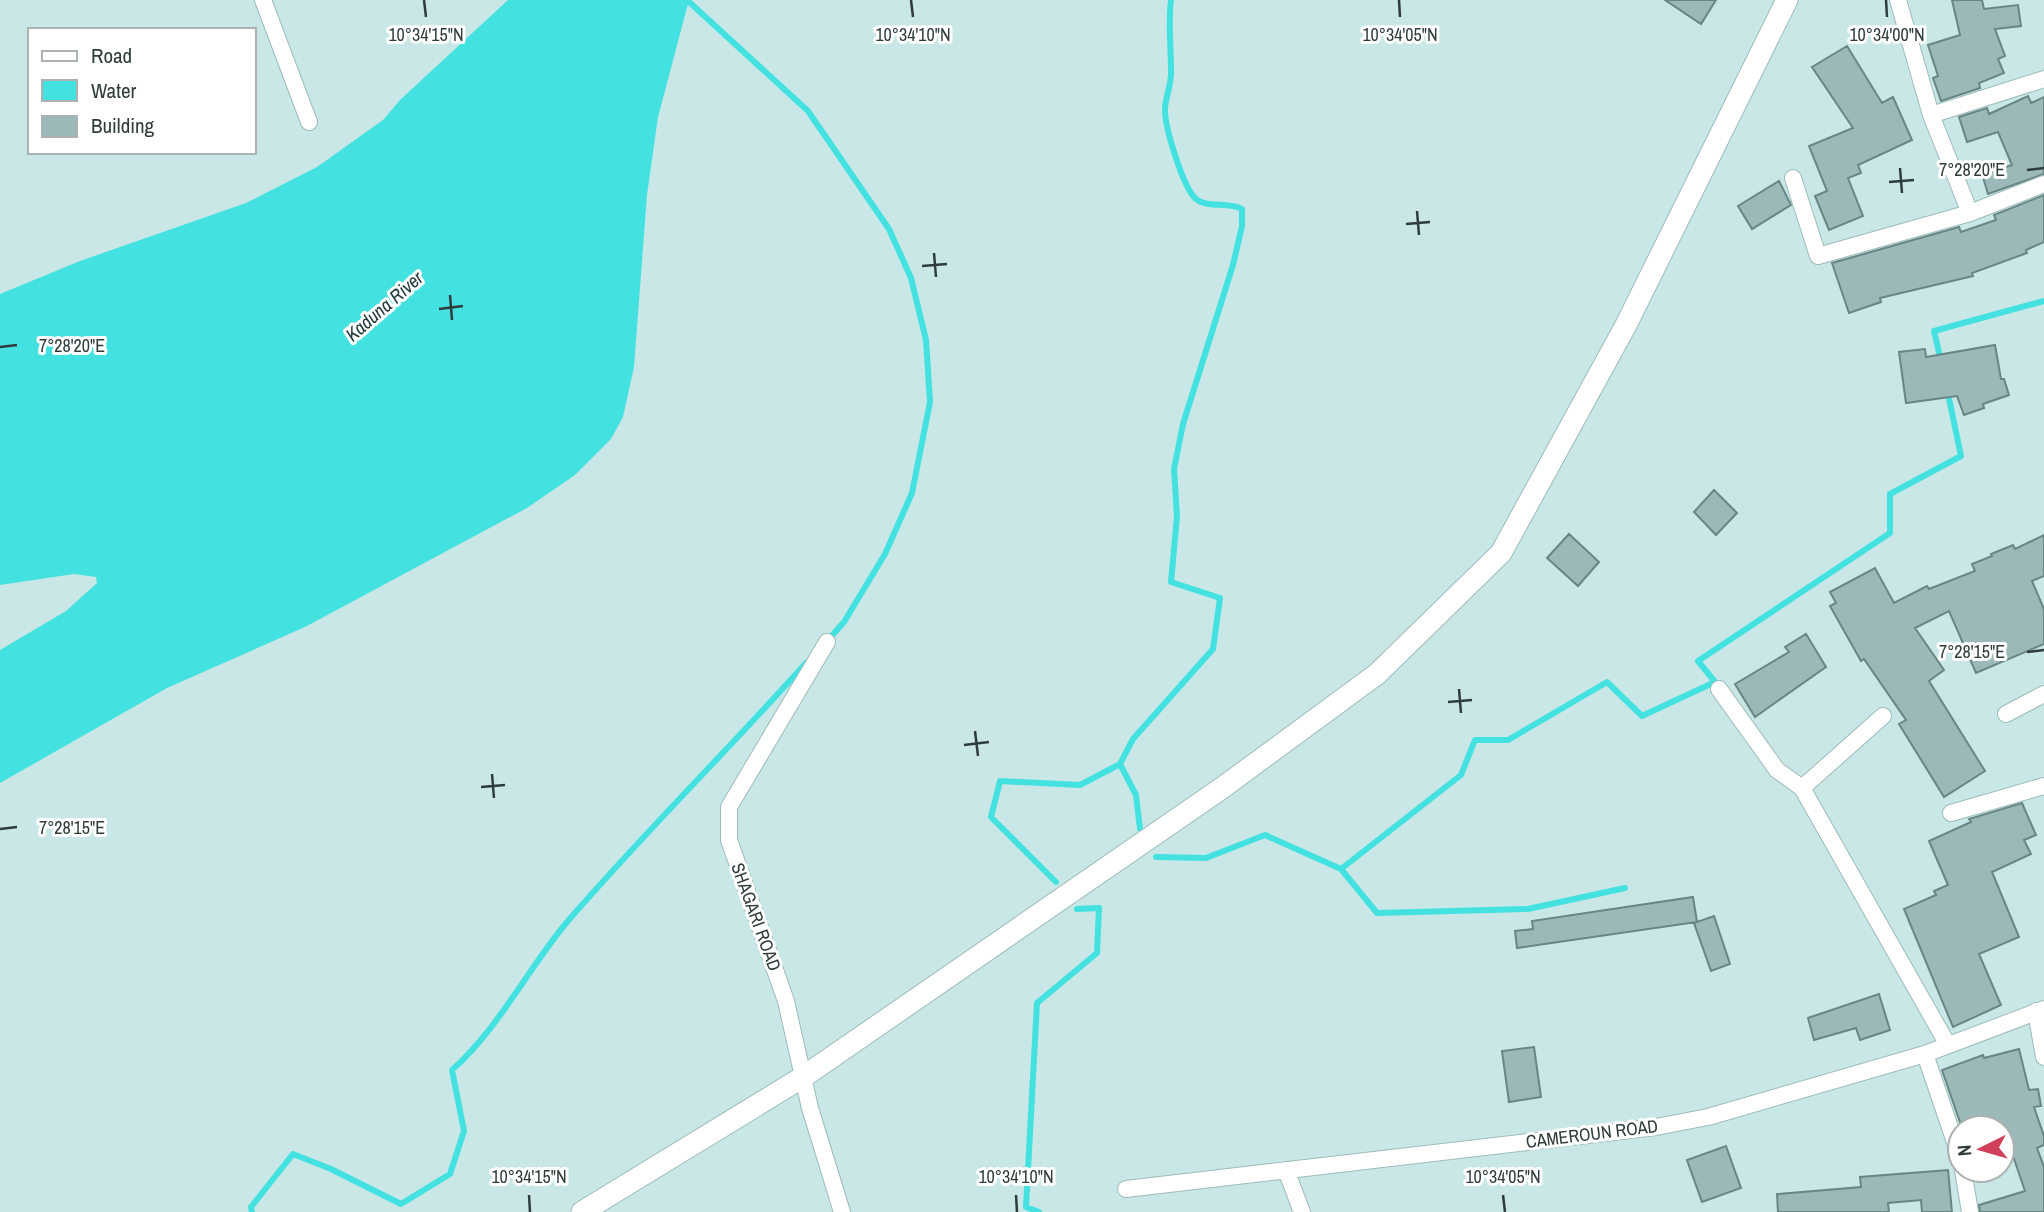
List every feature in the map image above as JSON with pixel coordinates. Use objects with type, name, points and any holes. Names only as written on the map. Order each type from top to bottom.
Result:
[{"type":"street","points":[[263,0],[309,122]]},
{"type":"street","points":[[582,1212],[803,1077],[1222,788],[1377,674],[1501,553],[1626,325],[1787,0]]},
{"type":"street","points":[[1898,0],[1931,115],[1970,213]]},
{"type":"street","points":[[1931,115],[2044,79]]},
{"type":"street","points":[[1793,178],[1818,256],[1970,213],[2044,184]]},
{"type":"street","name":"SHAGARI ROAD","points":[[827,642],[729,807],[729,840],[786,1002],[803,1077],[842,1212]]},
{"type":"street","points":[[1718,689],[1777,770],[1802,788],[1948,1045]]},
{"type":"street","points":[[2006,714],[2044,694]]},
{"type":"street","points":[[1802,788],[1883,716]]},
{"type":"street","points":[[1951,813],[2044,786]]},
{"type":"street","points":[[2040,1010],[2044,1057]]},
{"type":"street","name":"CAMEROUN ROAD","points":[[1126,1189],[1656,1127],[1708,1116],[1925,1054],[2040,1010]]},
{"type":"street","points":[[1925,1054],[1946,1116]]},
{"type":"street","points":[[1286,1170],[1302,1212]]},
{"type":"street","points":[[1965,1184],[1970,1212]]},
{"type":"water","name":"Kaduna River","points":[[508,0],[689,0],[658,117],[647,195],[634,367],[623,417],[611,439],[575,475],[527,508],[305,627],[167,688],[0,783],[0,650],[66,611],[97,583],[96,577],[74,574],[0,585],[0,294],[80,261],[246,203],[317,167],[383,120],[400,100]]},
{"type":"building","points":[[1665,0],[1716,0],[1701,24]]},
{"type":"building","points":[[1952,0],[1982,0],[1984,9],[2018,5],[2021,26],[1995,29],[2005,56],[1998,59],[2004,73],[1979,83],[1980,88],[1941,101],[1933,78],[1938,76],[1928,45],[1960,35]]},
{"type":"building","points":[[1847,46],[1882,103],[1893,97],[1912,140],[1858,165],[1861,173],[1848,178],[1863,216],[1829,230],[1815,196],[1827,191],[1809,146],[1853,128],[1812,67]]},
{"type":"building","points":[[2028,96],[2031,103],[2044,97],[2044,174],[1988,194],[1982,174],[2012,165],[1998,132],[1967,142],[1959,117],[1987,108],[1989,114]]},
{"type":"building","points":[[1779,181],[1791,205],[1752,229],[1738,206]]},
{"type":"building","points":[[2044,195],[2044,242],[2026,250],[2027,253],[1972,273],[1973,276],[1880,298],[1881,302],[1849,313],[1832,263],[1959,227],[1961,232],[1996,220],[1994,215]]},
{"type":"building","points":[[1995,345],[2001,379],[2004,379],[2009,395],[1983,404],[1984,408],[1964,415],[1957,396],[1906,403],[1899,352],[1925,349],[1926,357]]},
{"type":"building","points":[[1714,490],[1737,513],[1716,535],[1694,512]]},
{"type":"building","points":[[1569,534],[1599,562],[1578,586],[1547,558]]},
{"type":"building","points":[[2044,535],[2044,576],[2032,581],[2044,609],[2044,644],[1976,673],[1949,611],[1915,628],[1944,670],[1929,681],[1985,771],[1944,797],[1899,724],[1906,720],[1864,659],[1861,661],[1830,606],[1836,603],[1830,592],[1875,568],[1894,603],[1927,586],[1929,589],[1975,571],[1972,564],[1992,556],[1991,554],[2013,545],[2015,549]]},
{"type":"building","points":[[1806,634],[1826,667],[1755,717],[1735,684],[1789,652],[1785,647]]},
{"type":"building","points":[[2022,803],[2036,835],[2024,840],[2031,854],[1992,872],[2019,937],[1979,954],[2001,1005],[1953,1027],[1904,909],[1936,895],[1934,891],[1948,885],[1929,841],[1971,822],[1969,819]]},
{"type":"building","points":[[1693,897],[1697,922],[1517,948],[1515,931],[1533,929],[1532,921]]},
{"type":"building","points":[[1714,916],[1730,964],[1711,971],[1694,923]]},
{"type":"building","points":[[1879,994],[1890,1030],[1860,1040],[1856,1028],[1814,1040],[1808,1018]]},
{"type":"building","points":[[1534,1047],[1541,1097],[1509,1102],[1502,1051]]},
{"type":"building","points":[[2019,1049],[2029,1090],[2038,1089],[2041,1106],[2034,1107],[2044,1136],[2044,1145],[2037,1148],[2044,1167],[2044,1212],[1980,1212],[1979,1205],[2025,1191],[2016,1165],[2016,1114],[1957,1114],[1942,1070],[1983,1055],[1984,1058]]},
{"type":"building","points":[[1726,1146],[1741,1188],[1702,1202],[1687,1160]]},
{"type":"building","points":[[1946,1170],[1952,1212],[1922,1212],[1921,1200],[1888,1203],[1889,1212],[1778,1212],[1777,1194],[1861,1187],[1860,1177]]},
{"type":"waterway","points":[[687,0],[808,111],[889,229],[911,278],[926,340],[930,402],[912,493],[885,554],[844,622],[828,640]]},
{"type":"waterway","points":[[1056,882],[991,817],[1000,781],[1080,785],[1120,764],[1133,739],[1213,649],[1220,598],[1171,582],[1177,516],[1174,469],[1183,424],[1233,265],[1242,226],[1242,209],[1231,205],[1206,204],[1196,199],[1175,156],[1165,108],[1171,75],[1171,0]]},
{"type":"waterway","points":[[1941,361],[1934,331],[2044,301]]},
{"type":"waterway","points":[[1341,869],[1461,775],[1475,740],[1508,740],[1607,682],[1642,716],[1715,682],[1698,661],[1890,533],[1890,494],[1961,456],[1947,389]]},
{"type":"waterway","points":[[252,1212],[251,1207],[293,1154],[331,1169],[401,1204],[450,1174],[464,1131],[452,1070],[484,1036],[567,922],[806,663]]},
{"type":"waterway","points":[[1120,764],[1136,795],[1140,829]]},
{"type":"waterway","points":[[1156,857],[1206,858],[1265,835],[1341,869],[1377,913],[1528,909],[1625,888]]},
{"type":"waterway","points":[[1039,1212],[1026,1207],[1037,1003],[1097,953],[1099,908],[1077,909]]}]
